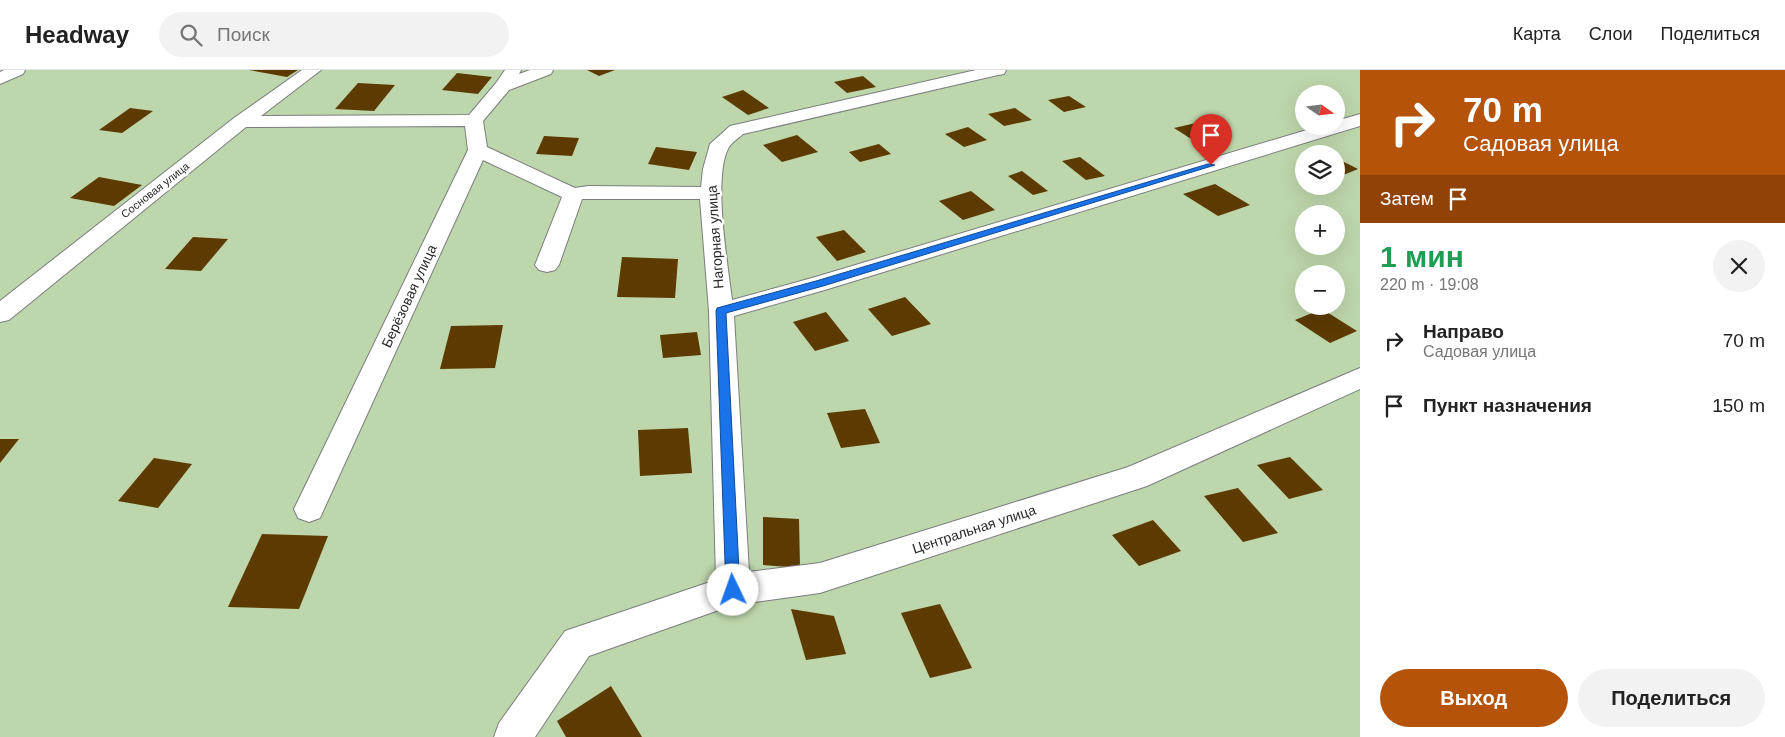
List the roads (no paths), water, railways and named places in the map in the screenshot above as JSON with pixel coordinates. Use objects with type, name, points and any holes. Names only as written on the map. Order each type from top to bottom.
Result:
[{"type":"street","points":[[0,79],[18,70]]},
{"type":"street","name":"Сосновая улица","points":[[0,314],[241,122],[313,70]]},
{"type":"street","points":[[545,70],[508,78],[474,120],[478,150],[573,195],[588,192],[710,193]]},
{"type":"street","name":"Нагорная улица","points":[[733,590],[721,311],[710,193],[712,169],[720,144],[737,130],[998,70]]},
{"type":"street","points":[[241,122],[474,120]]},
{"type":"street","points":[[721,311],[820,284],[1360,120]]},
{"type":"street","name":"Берёзовая улица","points":[[309,509],[478,150]]},
{"type":"street","points":[[547,265],[573,195]]},
{"type":"street","name":"Центральная улица","points":[[513,737],[577,643],[733,590],[820,578],[1136,477],[1360,378]]}]
